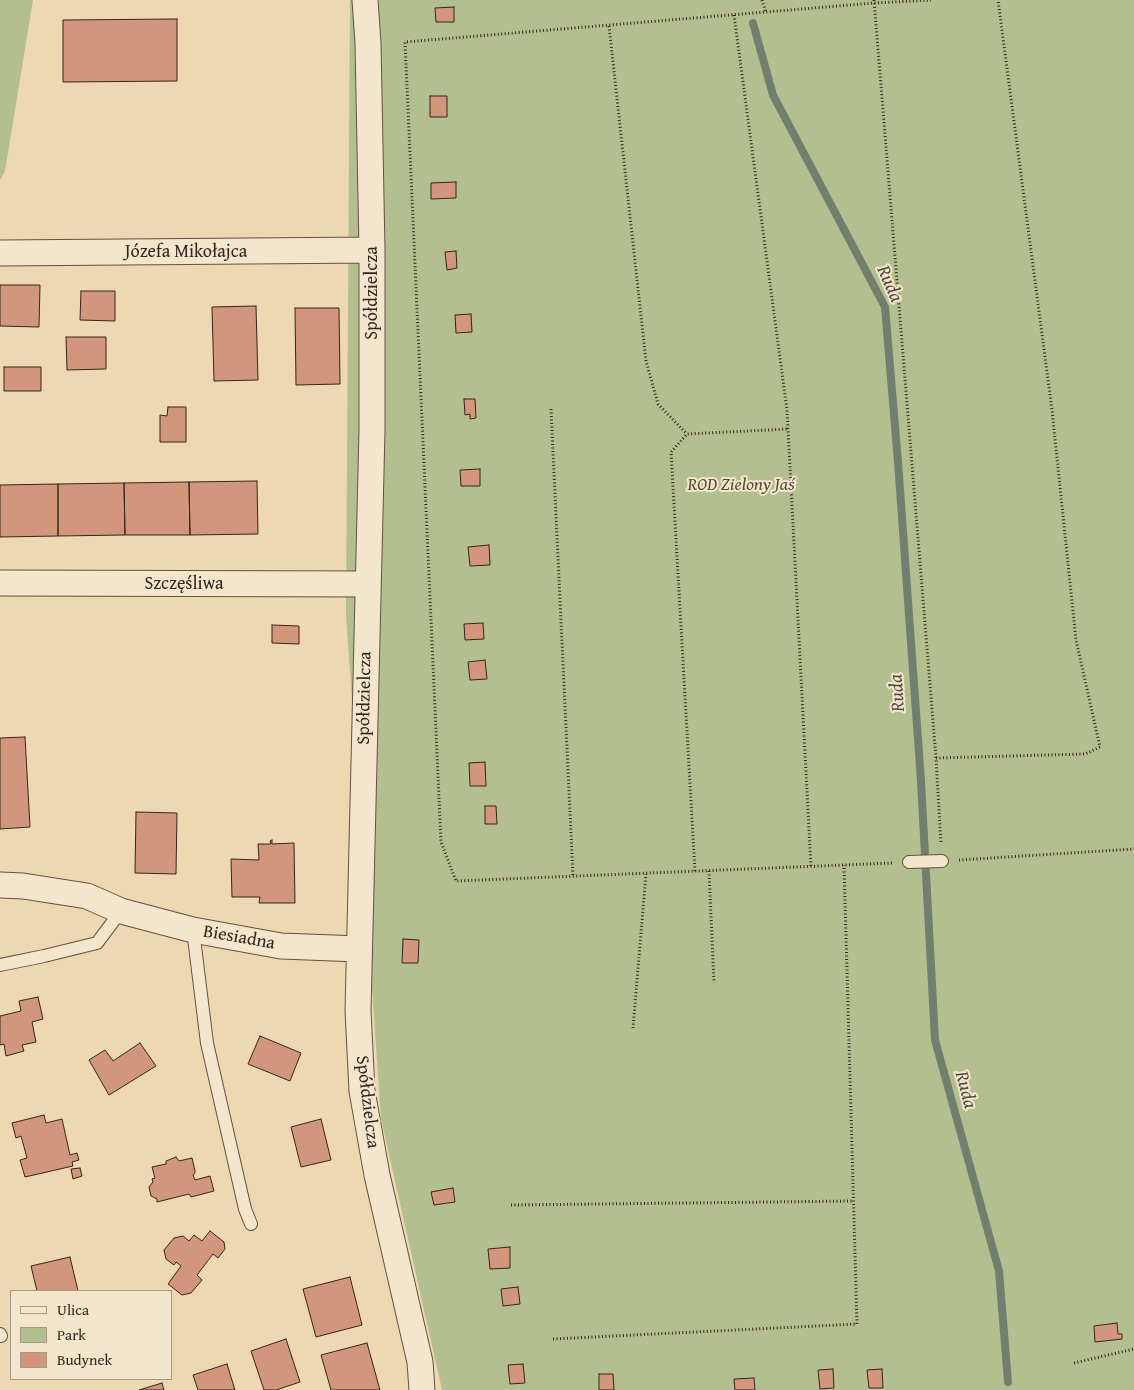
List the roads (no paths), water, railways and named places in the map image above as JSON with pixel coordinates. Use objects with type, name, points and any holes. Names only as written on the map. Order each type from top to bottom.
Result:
[{"type":"street","name":"Spółdzielcza","points":[[365,0],[368,43],[372,250],[372,430],[358,1011],[362,1091],[377,1175],[420,1362],[422,1390]]},
{"type":"street","name":"Józefa Mikołajca","points":[[0,254],[372,250]]},
{"type":"street","name":"Szczęśliwa","points":[[0,583],[368,584]]},
{"type":"street","name":"Biesiadna","points":[[0,885],[22,886],[87,896],[121,911],[193,930],[281,946],[359,950]]},
{"type":"lane","points":[[909,862],[942,861]]},
{"type":"lane","points":[[0,965],[97,943],[121,911]]},
{"type":"lane","points":[[193,930],[208,1043],[245,1209],[251,1224]]},
{"type":"waterway","name":"Ruda","points":[[753,23],[773,95],[885,307],[921,781],[935,1040],[999,1271],[1008,1382]]},
{"type":"park label","name":"ROD Zielony Jaś","points":[[741,485]]}]
